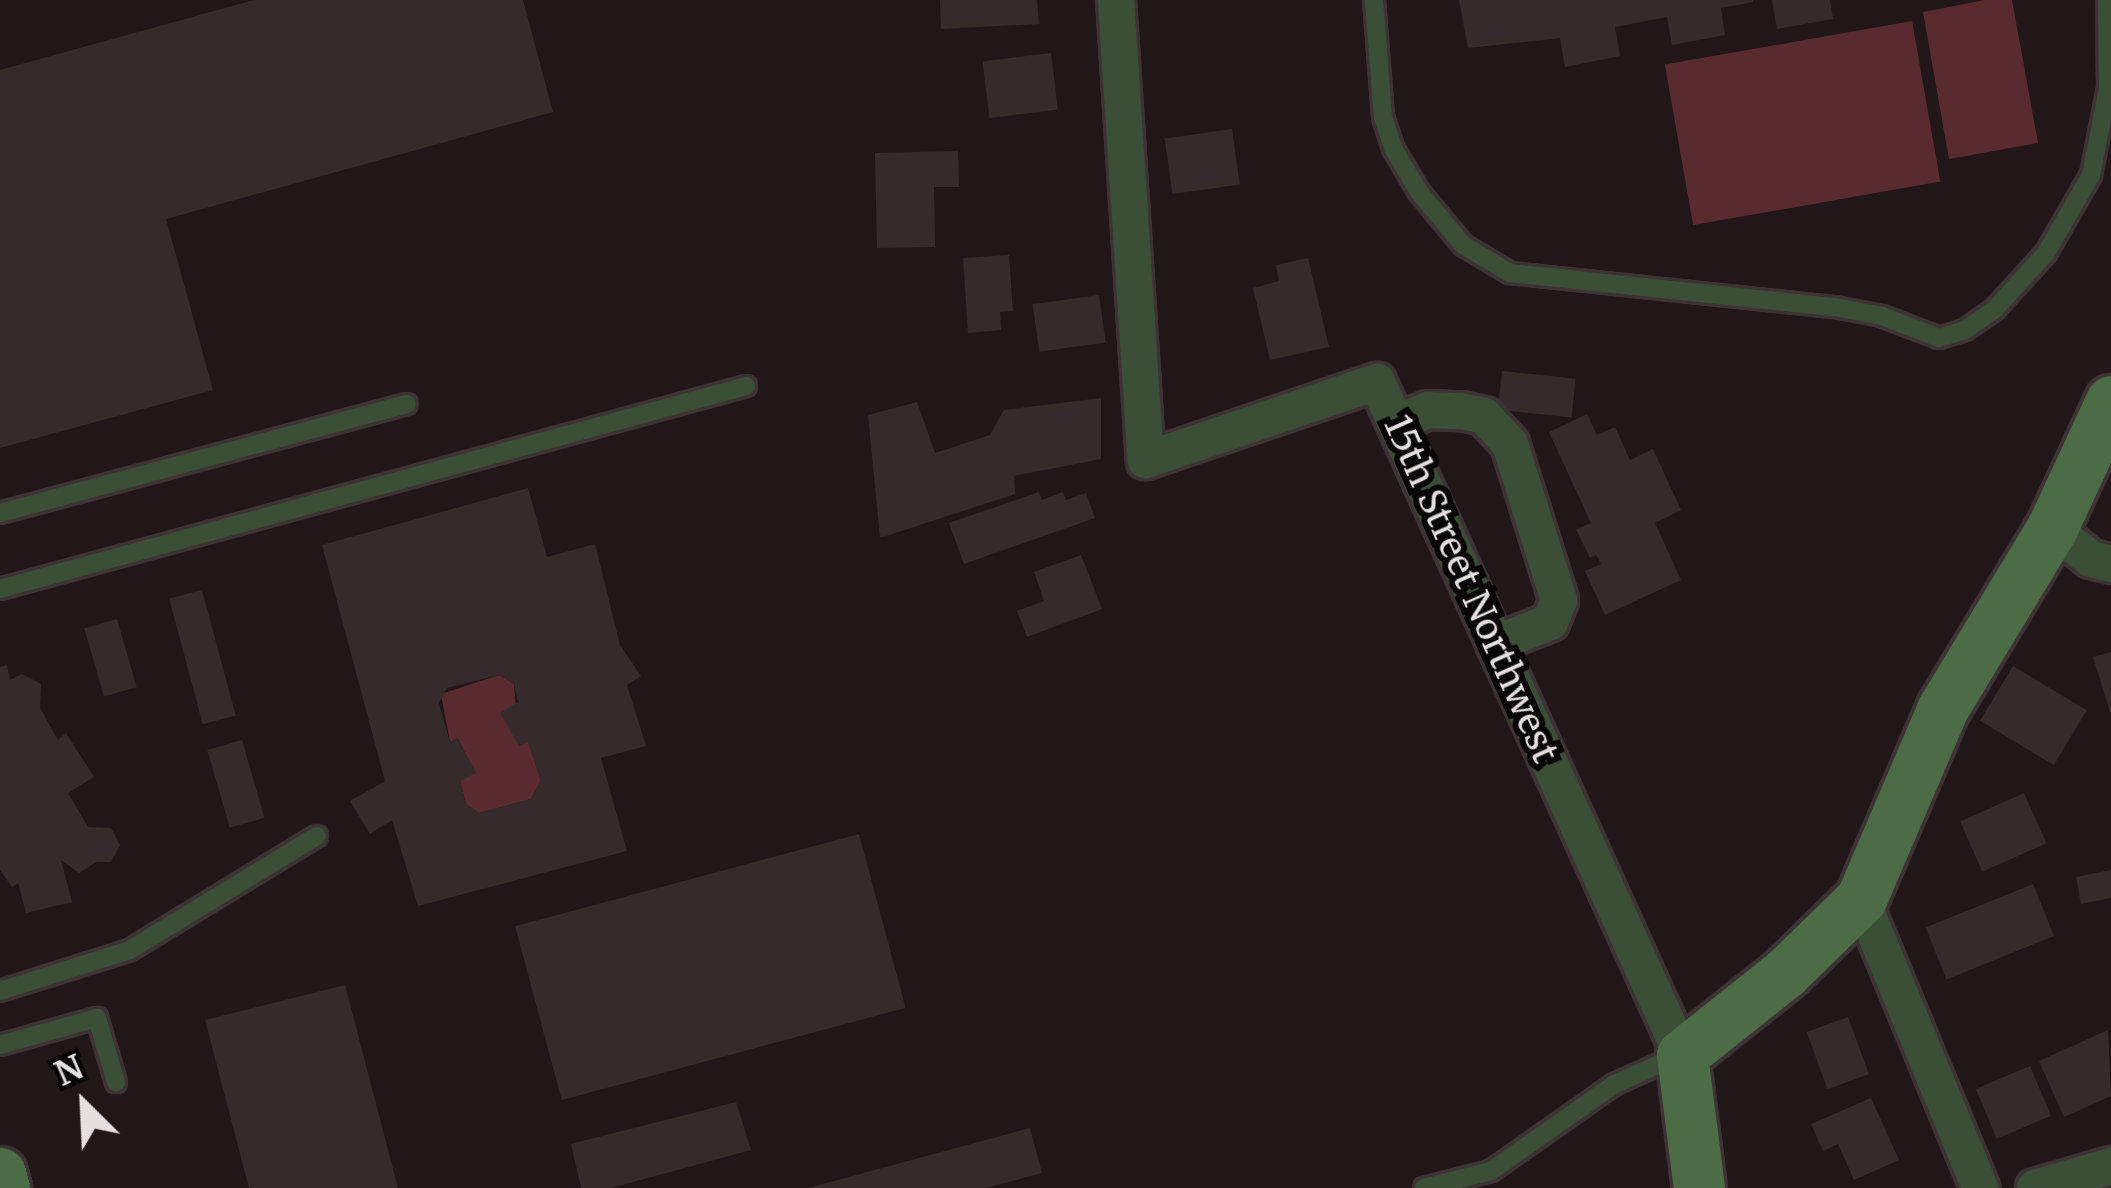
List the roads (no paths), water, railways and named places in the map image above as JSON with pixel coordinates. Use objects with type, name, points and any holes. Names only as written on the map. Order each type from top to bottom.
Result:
[{"type":"street","name":"15th Street Northwest","points":[[1116,0],[1146,460],[1377,382],[1682,1055],[1699,1188]]},
{"type":"street","points":[[1682,1055],[1785,973],[1861,899],[1943,708],[2051,528],[2111,401]]},
{"type":"street","points":[[1396,423],[1428,410],[1484,416],[1499,428],[1523,474],[1559,600],[1550,622],[1496,644]]},
{"type":"street","points":[[2051,528],[2091,559],[2111,564]]},
{"type":"street","points":[[1861,899],[1980,1188]]},
{"type":"street","points":[[2036,1188],[2111,1166]]},
{"type":"street","points":[[0,1173],[4,1188]]},
{"type":"lane","points":[[1374,0],[1383,117],[1393,148],[1419,192],[1463,245],[1510,273],[1835,307],[1882,316],[1939,338],[1965,330],[1995,309],[2046,253],[2091,175],[2109,87],[2107,0]]},
{"type":"lane","points":[[0,590],[746,386]]},
{"type":"lane","points":[[0,513],[407,404]]},
{"type":"lane","points":[[0,992],[130,950],[317,836]]},
{"type":"lane","points":[[0,1045],[97,1018],[116,1082]]},
{"type":"lane","points":[[1424,1188],[1491,1171],[1615,1084],[1650,1064],[1682,1055]]}]
